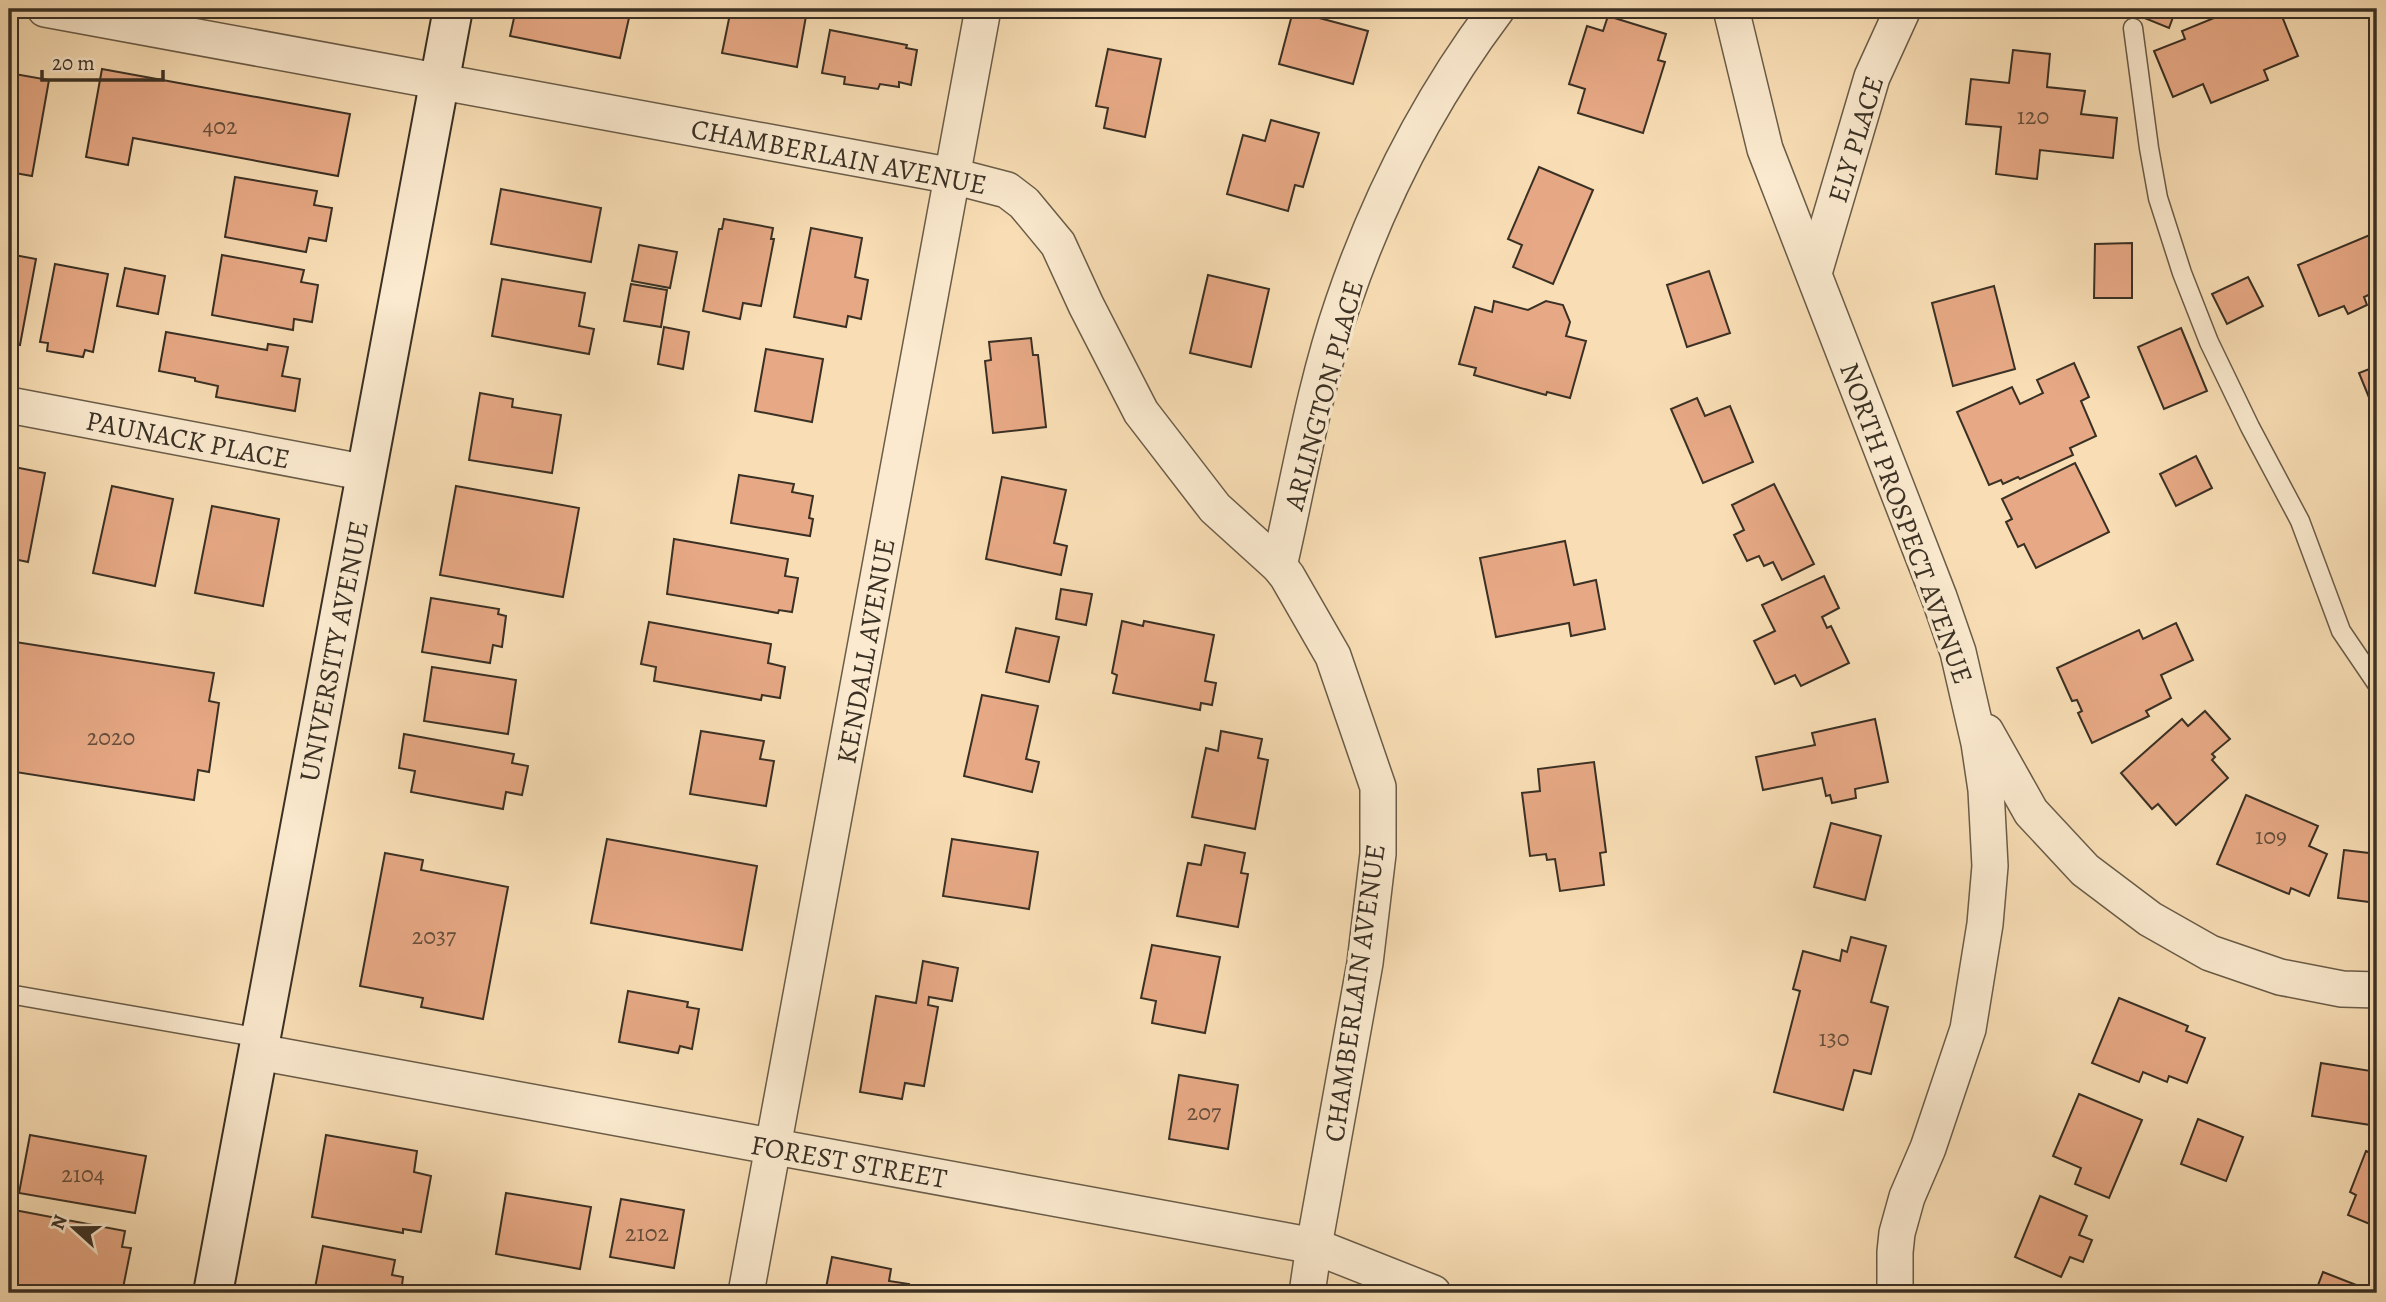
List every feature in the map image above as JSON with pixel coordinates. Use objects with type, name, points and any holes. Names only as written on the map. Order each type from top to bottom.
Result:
[{"type":"street","name":"CHAMBERLAIN AVENUE","points":[[45,9],[953,176],[1007,190],[1024,203],[1059,244],[1086,305],[1141,412],[1215,508],[1287,576],[1333,656],[1378,787],[1378,854],[1365,963],[1307,1293]]},
{"type":"street","name":"UNIVERSITY AVENUE","points":[[213,1293],[453,9]]},
{"type":"street","name":"KENDALL AVENUE","points":[[746,1293],[983,9]]},
{"type":"street","name":"ARLINGTON PLACE","points":[[1279,566],[1327,355],[1343,303],[1382,200],[1414,136],[1497,9]]},
{"type":"street","name":"NORTH PROSPECT AVENUE","points":[[1731,9],[1765,149],[1939,597],[1967,685],[1986,790],[1990,866],[1986,924],[1968,1029],[1932,1136],[1907,1197],[1897,1233],[1895,1293]]},
{"type":"street","name":"ELY PLACE","points":[[1814,273],[1872,77],[1903,9]]},
{"type":"street","name":"PAUNACK PLACE","points":[[9,405],[367,472]]},
{"type":"street","points":[[1967,685],[1990,742],[2031,811],[2085,870],[2150,919],[2210,953],[2280,977],[2342,989],[2377,990]]},
{"type":"street","name":"FOREST STREET","points":[[260,1045],[774,1148],[1314,1246],[1433,1293]]},
{"type":"lane","points":[[2133,28],[2158,198],[2182,273],[2215,355],[2300,521],[2341,631],[2377,684]]},
{"type":"lane","points":[[9,994],[260,1045]]},
{"type":"building","points":[[516,9],[631,9],[620,58],[510,36]]},
{"type":"building","points":[[731,9],[766,9],[806,16],[797,67],[722,53]]},
{"type":"building","points":[[1131,9],[1175,9],[1174,17]]},
{"type":"building","points":[[1813,9],[1829,9],[1825,16]]},
{"type":"building","points":[[2133,9],[2176,9],[2169,28],[2132,13]]},
{"type":"building","points":[[2236,9],[2279,9],[2298,56],[2264,70],[2268,80],[2211,103],[2203,84],[2173,97],[2154,51],[2185,39],[2182,31]]},
{"type":"building","points":[[1293,11],[1368,31],[1353,84],[1279,64]]},
{"type":"building","points":[[1608,16],[1666,34],[1658,60],[1665,62],[1643,133],[1578,113],[1585,89],[1569,84],[1587,26],[1603,31]]},
{"type":"building","points":[[830,30],[907,45],[906,48],[917,50],[911,85],[899,82],[899,87],[880,84],[878,89],[844,84],[845,77],[822,73]]},
{"type":"building","points":[[1108,49],[1161,59],[1145,137],[1104,128],[1108,108],[1096,106]]},
{"type":"building","points":[[2013,50],[2050,54],[2047,87],[2085,91],[2081,114],[2117,118],[2113,158],[2040,150],[2037,179],[1996,174],[2001,127],[1966,124],[1971,79],[2009,83]]},
{"type":"building","points":[[102,69],[350,114],[338,176],[133,138],[128,165],[86,157]]},
{"type":"building","points":[[9,73],[49,80],[32,176],[9,172]]},
{"type":"building","points":[[1271,120],[1319,133],[1303,187],[1295,185],[1288,211],[1227,194],[1243,135],[1265,141]]},
{"type":"building","points":[[1539,167],[1593,190],[1553,284],[1513,267],[1522,245],[1508,239]]},
{"type":"building","points":[[235,177],[317,191],[314,205],[332,208],[326,241],[309,238],[306,252],[225,237]]},
{"type":"building","points":[[501,189],[601,208],[591,262],[491,244]]},
{"type":"building","points":[[724,219],[773,228],[771,239],[774,239],[761,306],[743,303],[740,319],[703,311],[719,229],[722,229]]},
{"type":"building","points":[[811,228],[862,238],[855,277],[868,280],[861,319],[848,316],[846,327],[794,317]]},
{"type":"building","points":[[2377,232],[2377,291],[2364,297],[2367,305],[2348,314],[2344,306],[2319,316],[2298,265]]},
{"type":"building","points":[[2132,243],[2132,298],[2094,298],[2095,244]]},
{"type":"building","points":[[639,245],[677,252],[670,288],[632,281]]},
{"type":"building","points":[[9,254],[36,259],[20,345],[9,343]]},
{"type":"building","points":[[222,255],[304,270],[301,282],[318,285],[312,322],[294,319],[293,330],[212,315]]},
{"type":"building","points":[[55,264],[108,274],[93,352],[85,350],[83,357],[47,351],[48,343],[40,342]]},
{"type":"building","points":[[125,268],[165,276],[158,314],[117,306]]},
{"type":"building","points":[[1709,271],[1730,333],[1687,347],[1667,285]]},
{"type":"building","points":[[1208,275],[1269,289],[1251,367],[1190,353]]},
{"type":"building","points":[[2248,277],[2263,306],[2227,324],[2212,294]]},
{"type":"building","points":[[502,279],[585,293],[579,326],[594,329],[589,354],[492,336]]},
{"type":"building","points":[[631,284],[667,290],[661,327],[624,321]]},
{"type":"building","points":[[1994,286],[2015,369],[1953,386],[1932,303]]},
{"type":"building","points":[[1494,301],[1528,310],[1546,301],[1563,305],[1570,322],[1566,336],[1586,341],[1570,398],[1547,392],[1546,395],[1474,375],[1476,368],[1459,364],[1475,307],[1492,312]]},
{"type":"building","points":[[664,327],[689,332],[683,369],[658,364]]},
{"type":"building","points":[[2181,328],[2207,391],[2164,409],[2138,347]]},
{"type":"building","points":[[166,332],[267,350],[268,344],[288,347],[282,376],[300,379],[295,411],[216,397],[218,386],[159,371]]},
{"type":"building","points":[[1031,338],[1033,355],[1038,355],[1046,427],[993,433],[985,361],[991,360],[989,342]]},
{"type":"building","points":[[766,349],[823,359],[812,422],[755,411]]},
{"type":"building","points":[[2074,363],[2089,397],[2081,401],[2096,436],[2070,448],[2073,455],[2020,479],[2018,477],[2003,484],[2001,480],[1989,485],[1957,412],[2012,387],[2020,404],[2043,393],[2037,380]]},
{"type":"building","points":[[2377,366],[2377,417],[2359,373]]},
{"type":"building","points":[[480,393],[513,399],[512,407],[561,415],[552,473],[469,460]]},
{"type":"building","points":[[1697,398],[1705,416],[1730,406],[1753,462],[1703,483],[1671,409]]},
{"type":"building","points":[[2196,456],[2212,488],[2176,506],[2160,474]]},
{"type":"building","points":[[2075,463],[2109,532],[2036,568],[2024,544],[2018,547],[2006,522],[2012,519],[2002,499]]},
{"type":"building","points":[[9,466],[45,473],[28,562],[9,558]]},
{"type":"building","points":[[739,475],[794,484],[792,492],[813,496],[809,518],[813,519],[810,536],[731,523]]},
{"type":"building","points":[[1002,477],[1066,490],[1054,543],[1067,546],[1061,575],[986,559]]},
{"type":"building","points":[[1774,484],[1814,564],[1782,580],[1773,562],[1764,566],[1759,556],[1747,561],[1734,535],[1744,530],[1732,505]]},
{"type":"building","points":[[112,486],[173,499],[155,586],[93,573]]},
{"type":"building","points":[[456,486],[579,508],[563,597],[440,575]]},
{"type":"building","points":[[212,506],[279,519],[263,606],[195,593]]},
{"type":"building","points":[[674,539],[788,559],[785,576],[798,578],[792,612],[779,610],[778,613],[667,594]]},
{"type":"building","points":[[1565,541],[1574,585],[1596,580],[1605,629],[1571,636],[1569,623],[1496,637],[1480,558]]},
{"type":"building","points":[[1824,576],[1839,608],[1822,617],[1827,628],[1831,626],[1849,663],[1801,686],[1795,675],[1775,684],[1754,641],[1775,631],[1762,605]]},
{"type":"building","points":[[1061,589],[1092,594],[1086,625],[1056,619]]},
{"type":"building","points":[[431,598],[499,609],[498,614],[506,616],[502,647],[493,645],[490,663],[422,652]]},
{"type":"building","points":[[1122,621],[1143,626],[1144,621],[1214,635],[1205,681],[1216,683],[1212,705],[1201,703],[1200,710],[1113,693],[1117,675],[1112,673]]},
{"type":"building","points":[[649,622],[771,644],[768,663],[785,667],[780,698],[762,695],[761,700],[654,681],[656,667],[641,664]]},
{"type":"building","points":[[2176,623],[2193,660],[2161,675],[2171,698],[2146,711],[2149,716],[2092,743],[2078,713],[2082,711],[2077,700],[2072,701],[2057,668],[2139,630],[2143,639]]},
{"type":"building","points":[[1016,628],[1059,637],[1049,682],[1006,672]]},
{"type":"building","points":[[9,641],[214,673],[209,701],[219,703],[209,772],[198,770],[194,800],[9,771]]},
{"type":"building","points":[[432,667],[516,680],[508,734],[424,721]]},
{"type":"building","points":[[982,695],[1038,706],[1026,759],[1039,762],[1032,792],[964,776]]},
{"type":"building","points":[[2205,711],[2230,739],[2212,754],[2215,757],[2212,760],[2228,778],[2176,825],[2158,804],[2152,809],[2121,773],[2182,719],[2188,726]]},
{"type":"building","points":[[1875,719],[1888,782],[1855,789],[1856,798],[1832,803],[1830,795],[1826,796],[1822,778],[1763,790],[1756,757],[1815,745],[1812,733]]},
{"type":"building","points":[[701,731],[764,741],[760,759],[774,761],[766,806],[690,794]]},
{"type":"building","points":[[1221,731],[1262,739],[1258,758],[1268,760],[1255,829],[1192,817],[1206,748],[1218,751]]},
{"type":"building","points":[[404,734],[514,754],[512,763],[528,766],[522,795],[506,792],[503,809],[411,792],[415,771],[399,768]]},
{"type":"building","points":[[1594,762],[1606,852],[1600,853],[1604,885],[1560,891],[1555,859],[1547,860],[1546,854],[1530,856],[1522,793],[1540,791],[1538,769]]},
{"type":"building","points":[[2246,795],[2318,826],[2309,846],[2327,854],[2309,896],[2291,888],[2289,894],[2217,864]]},
{"type":"building","points":[[1831,823],[1881,836],[1865,900],[1814,887]]},
{"type":"building","points":[[607,839],[757,866],[742,950],[591,923]]},
{"type":"building","points":[[952,839],[1038,852],[1029,909],[943,896]]},
{"type":"building","points":[[1205,845],[1245,853],[1241,873],[1248,874],[1238,927],[1177,916],[1188,863],[1201,865]]},
{"type":"building","points":[[2344,850],[2377,854],[2377,903],[2338,898]]},
{"type":"building","points":[[385,853],[423,860],[421,870],[508,887],[483,1019],[421,1007],[423,998],[360,986]]},
{"type":"building","points":[[1851,937],[1886,946],[1871,1002],[1888,1007],[1871,1074],[1854,1070],[1843,1110],[1774,1092],[1800,991],[1793,989],[1803,951],[1840,961],[1842,950],[1847,952]]},
{"type":"building","points":[[1152,945],[1220,957],[1205,1033],[1152,1023],[1156,1001],[1141,998]]},
{"type":"building","points":[[923,961],[958,968],[952,1001],[929,997],[928,1005],[938,1007],[924,1086],[905,1083],[902,1099],[860,1092],[876,996],[916,1003]]},
{"type":"building","points":[[628,991],[688,1002],[687,1007],[699,1009],[692,1049],[680,1046],[678,1053],[619,1042]]},
{"type":"building","points":[[2119,998],[2188,1026],[2186,1031],[2205,1038],[2187,1083],[2169,1076],[2167,1082],[2143,1072],[2139,1082],[2092,1063]]},
{"type":"building","points":[[2321,1063],[2377,1072],[2377,1126],[2312,1116]]},
{"type":"building","points":[[1179,1075],[1238,1085],[1228,1149],[1169,1139]]},
{"type":"building","points":[[2079,1094],[2142,1120],[2109,1198],[2075,1184],[2081,1168],[2053,1156]]},
{"type":"building","points":[[2198,1119],[2243,1137],[2226,1181],[2181,1164]]},
{"type":"building","points":[[30,1135],[146,1156],[135,1213],[19,1193]]},
{"type":"building","points":[[326,1135],[417,1151],[414,1172],[431,1176],[421,1232],[403,1229],[403,1233],[312,1217]]},
{"type":"building","points":[[2366,1151],[2377,1156],[2377,1227],[2348,1215],[2356,1195],[2350,1192]]},
{"type":"building","points":[[506,1193],[591,1207],[580,1269],[496,1254]]},
{"type":"building","points":[[2040,1196],[2087,1216],[2079,1235],[2092,1240],[2083,1262],[2070,1257],[2061,1277],[2015,1257]]},
{"type":"building","points":[[621,1199],[684,1210],[674,1268],[610,1257]]},
{"type":"building","points":[[9,1209],[125,1231],[122,1247],[131,1248],[122,1293],[9,1293]]},
{"type":"building","points":[[323,1246],[395,1260],[392,1275],[403,1277],[401,1293],[298,1293],[300,1285],[315,1288]]},
{"type":"building","points":[[832,1257],[891,1269],[889,1281],[909,1284],[907,1293],[825,1293]]},
{"type":"building","points":[[2323,1272],[2369,1290],[2367,1293],[2315,1293]]}]
